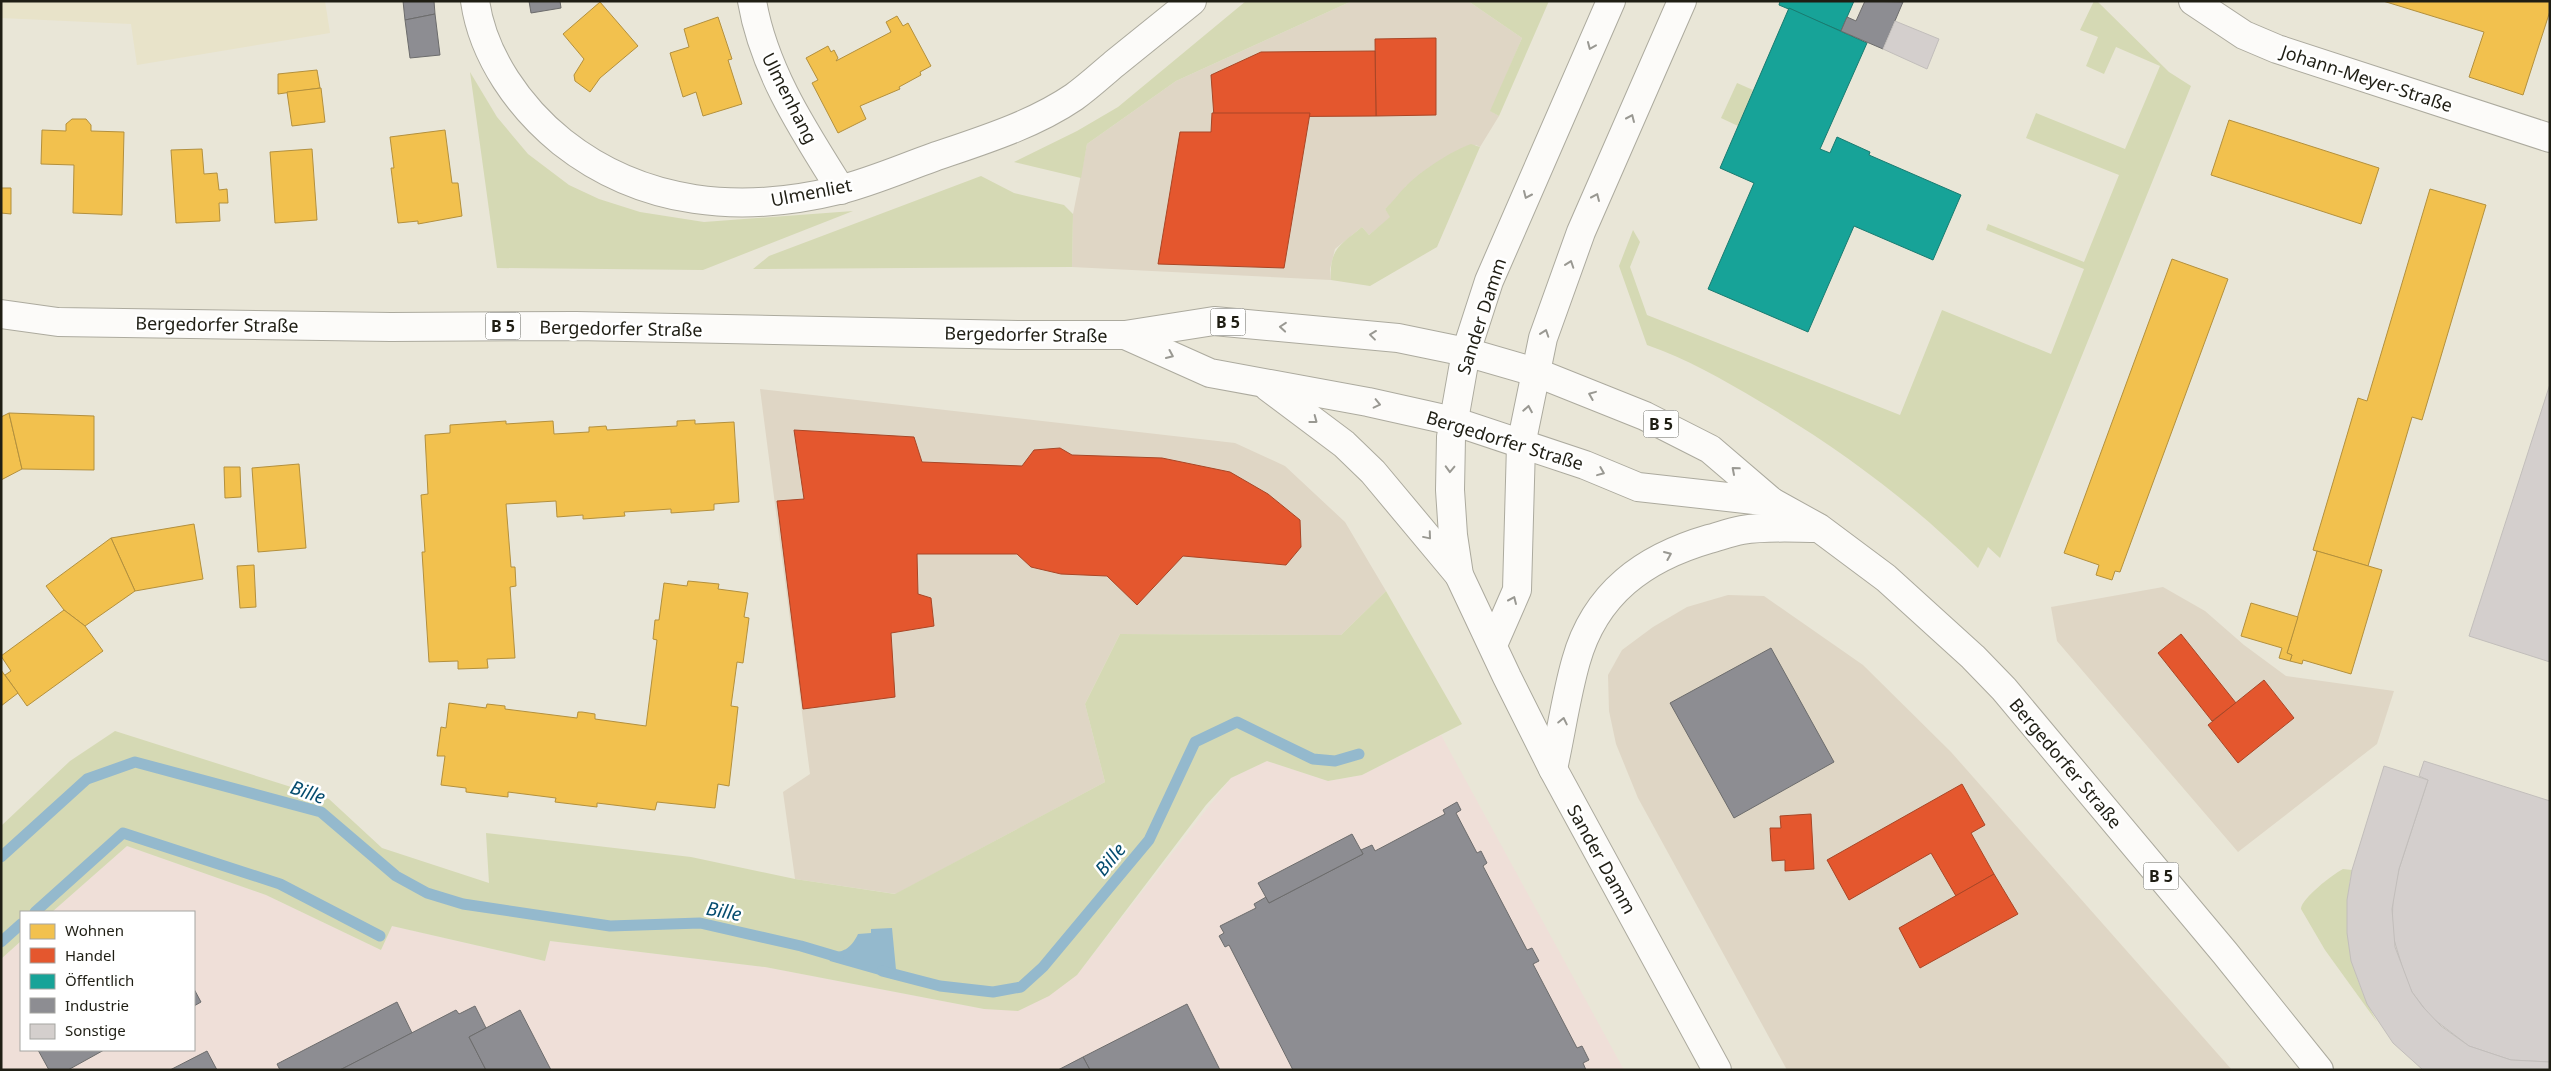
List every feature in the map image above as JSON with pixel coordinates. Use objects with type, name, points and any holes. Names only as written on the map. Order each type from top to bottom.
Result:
[{"type":"main road","name":"Ulmenliet","points":[[475,1],[477,16],[489,49],[516,95],[534,119],[577,154],[599,168],[624,180],[694,201],[765,201],[841,190],[978,142],[1051,110],[1074,97],[1192,1]]},
{"type":"main road","name":"Ulmenhang","points":[[752,1],[756,23],[771,68],[806,135],[841,190]]},
{"type":"main road","name":"Sander Damm","points":[[1611,1],[1489,281],[1466,352],[1453,421],[1450,490],[1452,535],[1459,575],[1553,769],[1717,1070]]},
{"type":"main road","points":[[1493,645],[1518,590],[1521,445],[1543,338],[1581,232],[1682,1]]},
{"type":"main road","name":"Johann-Meyer-Straße","points":[[2193,1],[2244,35],[2277,48],[2550,138]]},
{"type":"main road","name":"Bergedorfer Straße","points":[[1,314],[58,322],[391,327],[576,326],[1022,335],[1125,335],[1214,321],[1398,338],[1466,352],[1535,372],[1645,416],[1710,449],[1772,502],[1819,528],[1907,595],[2004,689],[2225,953],[2319,1070]]},
{"type":"main road","name":"Bergedorfer Straße","points":[[1,332],[58,322]]},
{"type":"main road","name":"Bergedorfer Straße","points":[[1125,335],[1210,373],[1453,421],[1585,465],[1638,487],[1772,502]]},
{"type":"main road","points":[[1261,382],[1344,444],[1373,472],[1459,575]]},
{"type":"main road","points":[[1553,769],[1576,660],[1590,627],[1605,601],[1626,579],[1661,557],[1694,544],[1742,530],[1819,528]]},
{"type":"shaded area","points":[[1,1],[325,1],[330,33],[137,65],[131,24],[1,18]]},
{"type":"shaded area","points":[[1352,1],[1468,1],[1522,38],[1491,111],[1499,116],[1480,147],[1476,145],[1406,186],[1398,198],[1385,209],[1391,217],[1369,235],[1362,227],[1335,249],[1330,269],[1331,280],[1072,267],[1073,214],[1087,144],[1176,81]]},
{"type":"shaded area","points":[[760,389],[1235,443],[1285,466],[1345,522],[1386,591],[1341,635],[1120,634],[1085,704],[1105,782],[896,894],[795,879],[783,792],[810,774]]},
{"type":"shaded area","points":[[2163,587],[2205,611],[2244,645],[2286,676],[2394,691],[2377,744],[2238,852],[2057,641],[2051,607]]},
{"type":"shaded area","points":[[1728,595],[1764,596],[1863,665],[1951,752],[2232,1070],[1787,1070],[1638,798],[1616,744],[1609,711],[1608,675],[1622,650],[1653,627],[1687,607]]},
{"type":"shaded area","points":[[1441,735],[1624,1070],[1,1070],[1,959],[20,942],[20,1051],[195,1051],[195,911],[53,911],[127,846],[266,895],[381,950],[392,926],[544,961],[550,941],[765,967],[984,1009],[1077,975],[1231,778],[1267,761],[1328,781],[1362,775]]},
{"type":"green space","points":[[1246,1],[1352,1],[1176,81],[1087,144],[1081,178],[1014,162],[1077,131],[1118,107]]},
{"type":"green space","points":[[1468,1],[1549,1],[1499,116],[1490,111],[1522,38]]},
{"type":"green space","points":[[2094,1],[2097,1],[2169,72],[2191,86],[2000,558],[1988,547],[1978,568],[1927,521],[1874,477],[1818,438],[1718,377],[1647,345],[1619,266],[1633,230],[1640,242],[1630,267],[1647,315],[1900,415],[1942,310],[2051,354],[2084,269],[1986,230],[1988,224],[2084,262],[2119,175],[2026,138],[2036,113],[2125,149],[2160,66],[2116,47],[2104,74],[2086,66],[2098,37],[2080,30]]},
{"type":"green space","points":[[470,72],[497,117],[528,154],[569,185],[599,199],[640,212],[704,222],[853,211],[703,270],[497,268]]},
{"type":"green space","points":[[1737,83],[1753,90],[1738,126],[1721,118]]},
{"type":"green space","points":[[1471,144],[1480,147],[1437,247],[1370,286],[1331,280],[1334,254],[1342,244],[1362,227],[1369,235],[1390,217],[1385,209],[1412,180],[1446,156]]},
{"type":"green space","points":[[981,176],[1014,193],[1064,205],[1073,214],[1072,267],[753,269],[769,256]]},
{"type":"green space","points":[[1386,591],[1462,724],[1362,775],[1328,781],[1267,761],[1231,778],[1206,805],[1077,975],[1049,996],[1018,1011],[984,1009],[765,967],[550,941],[545,961],[392,926],[381,950],[266,895],[127,846],[53,911],[20,911],[20,942],[1,959],[1,826],[70,761],[115,731],[329,799],[382,848],[489,883],[486,833],[691,857],[795,879],[895,894],[1105,782],[1085,704],[1120,634],[1341,635]]},
{"type":"green space","points":[[2343,869],[2352,870],[2347,910],[2350,949],[2354,967],[2360,986],[2377,1022],[2325,950],[2301,909],[2306,899],[2312,893],[2325,881]]},
{"type":"water","points":[[892,928],[897,980],[830,961],[826,953],[846,949],[858,934],[871,933],[871,929]]},
{"type":"building: Wohnen","points":[[2383,1],[2550,1],[2550,11],[2523,95],[2469,77],[2484,32]]},
{"type":"building: Wohnen","points":[[600,2],[638,46],[600,78],[590,92],[575,81],[574,75],[584,59],[563,34]]},
{"type":"building: Wohnen","points":[[897,16],[903,26],[908,23],[931,66],[920,72],[921,75],[899,87],[900,89],[860,106],[866,119],[838,133],[812,83],[818,80],[806,58],[828,46],[831,52],[834,50],[838,58],[836,61],[891,32],[886,22]]},
{"type":"building: Wohnen","points":[[718,17],[732,59],[728,60],[742,104],[703,116],[696,92],[683,97],[670,53],[689,47],[684,29]]},
{"type":"building: Wohnen","points":[[317,70],[320,88],[278,94],[278,74]]},
{"type":"building: Wohnen","points":[[321,88],[325,122],[292,126],[287,92]]},
{"type":"building: Wohnen","points":[[72,119],[86,119],[91,125],[91,131],[124,132],[122,215],[73,213],[74,165],[41,164],[42,130],[66,131],[66,124]]},
{"type":"building: Wohnen","points":[[2229,120],[2379,168],[2361,224],[2211,175]]},
{"type":"building: Wohnen","points":[[445,130],[452,183],[458,183],[462,216],[418,224],[418,221],[398,223],[391,168],[394,168],[390,137]]},
{"type":"building: Wohnen","points":[[202,149],[204,174],[217,173],[219,190],[227,189],[228,203],[219,203],[220,221],[176,223],[171,150]]},
{"type":"building: Wohnen","points":[[312,149],[317,220],[275,223],[270,152]]},
{"type":"building: Wohnen","points":[[1,188],[11,188],[11,214],[1,213]]},
{"type":"building: Wohnen","points":[[2430,189],[2486,205],[2422,420],[2412,417],[2368,566],[2313,550],[2358,398],[2367,401]]},
{"type":"building: Wohnen","points":[[2172,259],[2228,279],[2120,572],[2115,571],[2112,580],[2096,575],[2099,565],[2064,553]]},
{"type":"building: Wohnen","points":[[9,413],[22,469],[1,480],[1,417]]},
{"type":"building: Wohnen","points":[[9,413],[94,416],[94,470],[22,469]]},
{"type":"building: Wohnen","points":[[695,420],[695,424],[734,422],[739,502],[714,504],[714,510],[671,513],[671,509],[624,512],[625,516],[583,519],[583,515],[557,517],[556,501],[506,504],[511,567],[515,567],[516,586],[510,587],[515,658],[487,659],[488,668],[458,669],[458,661],[429,662],[422,552],[425,552],[421,495],[428,494],[425,435],[450,433],[450,425],[506,421],[506,424],[553,421],[554,434],[589,432],[589,427],[606,426],[607,430],[677,426],[677,421]]},
{"type":"building: Wohnen","points":[[299,464],[306,548],[258,552],[252,468]]},
{"type":"building: Wohnen","points":[[224,467],[240,467],[241,497],[225,498]]},
{"type":"building: Wohnen","points":[[194,524],[203,579],[135,591],[111,538]]},
{"type":"building: Wohnen","points":[[111,538],[135,591],[85,626],[64,610],[46,586]]},
{"type":"building: Wohnen","points":[[2317,551],[2382,570],[2351,674],[2303,660],[2302,664],[2290,661],[2292,655],[2287,653]]},
{"type":"building: Wohnen","points":[[254,565],[256,607],[240,608],[237,566]]},
{"type":"building: Wohnen","points":[[688,581],[719,584],[718,589],[748,593],[744,617],[749,618],[743,663],[737,662],[731,706],[738,707],[729,786],[718,784],[715,808],[657,802],[655,810],[597,803],[597,807],[555,802],[556,798],[508,792],[508,797],[466,792],[466,788],[441,785],[445,756],[437,756],[441,727],[446,728],[449,703],[486,708],[487,704],[505,706],[505,709],[577,718],[578,712],[582,712],[595,714],[595,719],[646,726],[657,640],[653,639],[655,620],[659,620],[664,583],[687,586]]},
{"type":"building: Wohnen","points":[[2251,603],[2298,617],[2287,653],[2292,655],[2290,661],[2279,658],[2282,648],[2241,636]]},
{"type":"building: Wohnen","points":[[64,610],[85,626],[103,651],[27,706],[5,675],[11,671],[1,656]]},
{"type":"building: Wohnen","points":[[1,670],[18,693],[1,706]]},
{"type":"building: Handel","points":[[1436,38],[1436,115],[1376,116],[1375,39]]},
{"type":"building: Handel","points":[[1375,51],[1376,116],[1214,117],[1211,75],[1261,52]]},
{"type":"building: Handel","points":[[1212,113],[1310,113],[1284,268],[1158,264],[1180,132],[1211,132]]},
{"type":"building: Handel","points":[[794,430],[914,437],[922,462],[1022,466],[1034,450],[1060,448],[1072,455],[1162,458],[1230,472],[1268,494],[1300,520],[1301,547],[1286,565],[1183,556],[1137,605],[1107,576],[1061,574],[1031,567],[1017,554],[917,554],[918,594],[931,598],[934,626],[891,633],[895,697],[803,709],[777,501],[804,499]]},
{"type":"building: Handel","points":[[2181,634],[2236,703],[2212,721],[2158,653]]},
{"type":"building: Handel","points":[[2264,680],[2294,718],[2238,763],[2208,725]]},
{"type":"building: Handel","points":[[1962,784],[1985,825],[1971,833],[1994,874],[1956,896],[1931,853],[1849,900],[1827,860]]},
{"type":"building: Handel","points":[[1811,814],[1814,869],[1785,871],[1785,860],[1772,861],[1770,828],[1781,828],[1780,816]]},
{"type":"building: Handel","points":[[1994,874],[2018,914],[1920,968],[1899,928]]},
{"type":"building: Öffentlich","points":[[1780,1],[1854,1],[1841,31],[1779,5]]},
{"type":"building: Öffentlich","points":[[1789,8],[1867,43],[1820,149],[1830,153],[1837,137],[1870,152],[1869,155],[1961,195],[1933,260],[1854,226],[1808,332],[1708,289],[1754,183],[1720,168]]},
{"type":"building: Industrie","points":[[403,1],[434,1],[435,14],[405,20]]},
{"type":"building: Industrie","points":[[529,1],[560,1],[561,8],[531,13]]},
{"type":"building: Industrie","points":[[1865,1],[1903,2],[1883,49],[1841,31],[1847,17],[1856,21]]},
{"type":"building: Industrie","points":[[435,14],[440,55],[410,58],[405,20]]},
{"type":"building: Industrie","points":[[1771,648],[1834,762],[1734,818],[1670,703]]},
{"type":"building: Industrie","points":[[1457,802],[1461,810],[1456,813],[1477,853],[1481,851],[1487,863],[1483,866],[1527,950],[1532,948],[1539,961],[1533,964],[1577,1048],[1582,1046],[1589,1060],[1583,1063],[1586,1070],[1293,1070],[1229,945],[1225,947],[1219,936],[1224,933],[1220,926],[1256,908],[1254,904],[1266,897],[1269,903],[1363,854],[1361,850],[1372,845],[1375,851],[1445,814],[1443,810]]},
{"type":"building: Industrie","points":[[1352,834],[1363,854],[1269,903],[1258,883]]},
{"type":"building: Industrie","points":[[195,991],[201,1002],[195,1005]]},
{"type":"building: Industrie","points":[[397,1002],[412,1033],[340,1070],[280,1070],[277,1064]]},
{"type":"building: Industrie","points":[[1187,1004],[1220,1070],[1090,1070],[1083,1057]]},
{"type":"building: Industrie","points":[[475,1006],[486,1028],[469,1037],[486,1070],[340,1070],[456,1010],[459,1014]]},
{"type":"building: Industrie","points":[[520,1010],[551,1070],[486,1070],[469,1037]]},
{"type":"building: Industrie","points":[[39,1051],[102,1051],[68,1070],[49,1070]]},
{"type":"building: Industrie","points":[[207,1051],[217,1070],[170,1070]]},
{"type":"building: Industrie","points":[[1083,1057],[1090,1070],[1058,1070]]},
{"type":"building: Sonstige","points":[[1895,21],[1939,39],[1927,69],[1883,49]]},
{"type":"building: Sonstige","points":[[2550,384],[2550,662],[2469,636]]},
{"type":"building: Sonstige","points":[[2424,761],[2550,801],[2550,1062],[2511,1060],[2469,1046],[2431,1017],[2412,992],[2405,976],[2392,933],[2393,896],[2399,869],[2428,780],[2419,776]]},
{"type":"building: Sonstige","points":[[2384,766],[2428,780],[2399,869],[2392,909],[2395,947],[2412,992],[2441,1026],[2469,1046],[2511,1060],[2550,1062],[2550,1070],[2423,1070],[2393,1043],[2367,1004],[2351,961],[2347,933],[2347,900],[2352,870]]},
{"type":"waterway","name":"Bille","points":[[882,971],[940,986],[993,992],[1021,987],[1043,967],[1149,840],[1195,742],[1237,722],[1313,759],[1335,761],[1359,754]]},
{"type":"waterway","name":"Bille","points":[[1,857],[87,779],[135,762],[321,812],[396,876],[427,893],[463,904],[610,926],[700,923],[801,946],[838,957]]},
{"type":"waterway","points":[[36,911],[123,833],[280,884],[380,936]]},
{"type":"waterway","points":[[1,942],[20,925]]}]
